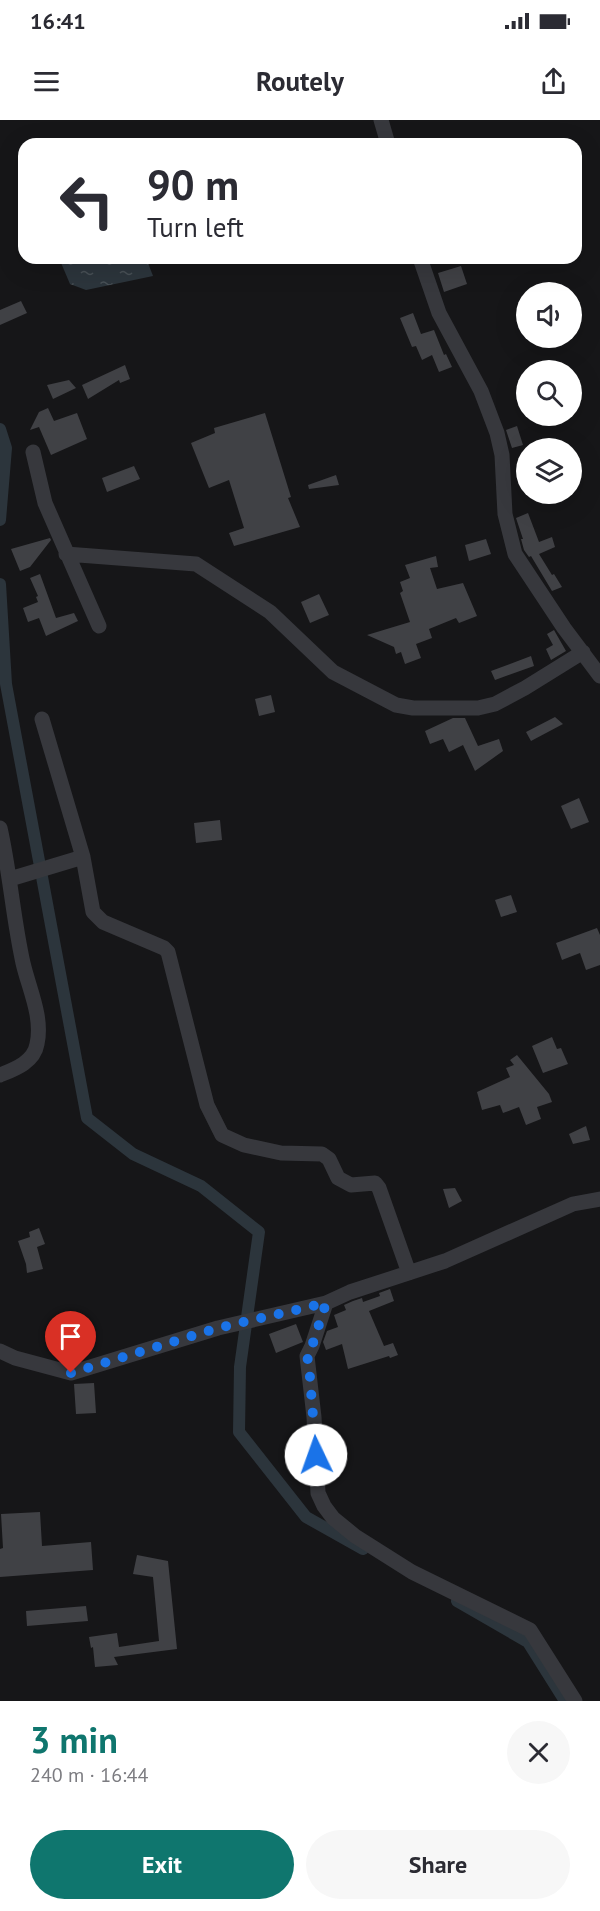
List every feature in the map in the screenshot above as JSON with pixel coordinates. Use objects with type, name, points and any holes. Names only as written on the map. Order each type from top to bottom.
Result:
[{"type":"street","points":[[381,120],[386,138]]},
{"type":"street","points":[[422,264],[440,313],[481,391],[497,433],[502,455],[505,514],[515,554],[564,628],[600,676]]},
{"type":"street","points":[[33,452],[45,502],[99,626]]},
{"type":"street","points":[[66,554],[196,564],[270,612],[333,672],[396,705],[478,708],[495,704],[583,652]]},
{"type":"street","points":[[42,718],[83,858],[93,912],[104,922],[164,948],[168,952],[207,1105],[222,1135],[244,1145],[281,1153],[322,1154],[329,1159],[338,1178],[351,1185],[375,1183],[379,1188],[409,1273]]},
{"type":"street","points":[[0,828],[18,877],[24,965],[37,1014],[37,1044],[32,1056],[24,1064],[0,1075]]},
{"type":"street","points":[[18,877],[83,858]]},
{"type":"street","points":[[0,1351],[15,1358],[71,1373],[218,1328],[326,1303],[350,1292],[445,1261],[573,1204],[600,1199]]},
{"type":"street","points":[[326,1303],[307,1356],[314,1417],[318,1493],[324,1506],[333,1518],[355,1536],[412,1572],[530,1630],[576,1701]]},
{"type":"water","points":[[62,264],[148,264],[153,276],[86,290],[70,284]]},
{"type":"building","points":[[461,266],[467,284],[444,292],[438,273]]},
{"type":"building","points":[[21,301],[27,313],[0,325],[0,310]]},
{"type":"building","points":[[413,313],[421,334],[434,330],[444,355],[446,354],[452,367],[439,372],[432,355],[422,360],[416,346],[412,347],[400,318]]},
{"type":"building","points":[[125,365],[130,379],[120,383],[119,380],[88,399],[82,385]]},
{"type":"building","points":[[69,380],[76,388],[53,399],[47,385]]},
{"type":"building","points":[[48,408],[54,421],[77,413],[87,439],[51,455],[39,427],[30,430],[39,412]]},
{"type":"building","points":[[265,413],[291,497],[288,498],[300,527],[234,546],[229,533],[244,528],[229,480],[209,488],[191,443],[215,433],[214,428]]},
{"type":"building","points":[[517,426],[521,438],[516,438],[516,447],[512,448],[506,430]]},
{"type":"building","points":[[134,466],[140,479],[107,492],[102,478]]},
{"type":"building","points":[[336,475],[339,485],[309,489],[308,485]]},
{"type":"building","points":[[528,513],[539,542],[552,537],[555,547],[539,554],[562,587],[552,591],[531,556],[529,557],[524,550],[516,518]]},
{"type":"building","points":[[50,538],[51,540],[30,567],[20,571],[11,549]]},
{"type":"building","points":[[486,539],[491,554],[469,561],[465,545]]},
{"type":"building","points":[[436,556],[438,567],[430,568],[437,589],[463,583],[477,616],[459,623],[456,618],[429,629],[432,638],[416,644],[421,658],[405,664],[401,652],[396,654],[394,647],[367,635],[410,622],[400,593],[403,591],[400,582],[410,578],[405,565]]},
{"type":"building","points":[[40,574],[56,618],[74,613],[78,621],[46,636],[39,618],[28,622],[23,608],[38,602],[36,597],[38,596],[30,578]]},
{"type":"building","points":[[319,594],[329,615],[310,623],[301,602]]},
{"type":"building","points":[[554,630],[566,651],[551,660],[546,649],[553,645],[547,634]]},
{"type":"building","points":[[531,656],[534,666],[495,680],[491,671]]},
{"type":"building","points":[[271,695],[275,712],[259,716],[255,699]]},
{"type":"building","points":[[555,717],[563,724],[531,741],[526,732]]},
{"type":"building","points":[[453,718],[465,718],[478,746],[499,739],[503,751],[475,771],[463,745],[449,752],[443,739],[430,744],[425,731]]},
{"type":"building","points":[[579,798],[589,822],[571,829],[561,806]]},
{"type":"building","points":[[220,820],[222,840],[196,843],[194,823]]},
{"type":"building","points":[[511,895],[517,912],[501,917],[495,900]]},
{"type":"building","points":[[597,928],[600,935],[600,965],[586,970],[580,953],[562,960],[556,943]]},
{"type":"building","points":[[552,1037],[557,1049],[561,1048],[568,1064],[543,1073],[532,1046]]},
{"type":"building","points":[[517,1055],[549,1094],[552,1102],[537,1107],[541,1119],[526,1125],[519,1107],[503,1113],[500,1105],[482,1110],[477,1092],[510,1077],[506,1068],[514,1065],[510,1060]]},
{"type":"building","points":[[586,1126],[590,1140],[573,1144],[569,1134]]},
{"type":"building","points":[[455,1188],[462,1201],[449,1208],[443,1189]]},
{"type":"building","points":[[39,1228],[45,1244],[37,1247],[43,1269],[27,1273],[18,1241],[30,1237],[29,1232]]},
{"type":"building","points":[[390,1289],[394,1301],[369,1311],[384,1346],[393,1343],[398,1355],[348,1369],[342,1344],[326,1350],[323,1342],[327,1331],[338,1327],[334,1315],[346,1310],[344,1305],[362,1298],[363,1302],[380,1296],[379,1293]]},
{"type":"building","points":[[296,1324],[303,1342],[276,1353],[269,1334]]},
{"type":"building","points":[[94,1383],[96,1413],[76,1414],[74,1384]]},
{"type":"building","points":[[40,1512],[42,1546],[91,1542],[93,1570],[0,1577],[0,1549],[3,1548],[1,1514]]},
{"type":"building","points":[[137,1555],[168,1561],[177,1649],[114,1657],[118,1665],[95,1667],[93,1647],[91,1648],[89,1637],[117,1633],[119,1647],[159,1641],[153,1577],[133,1574]]},
{"type":"building","points":[[86,1606],[88,1621],[27,1626],[26,1611]]},
{"type":"waterway","points":[[0,429],[6,448],[0,520]]},
{"type":"waterway","points":[[0,584],[6,684],[87,1118],[133,1154],[201,1186],[259,1232],[240,1367],[239,1432],[306,1517],[363,1549]]},
{"type":"waterway","points":[[457,1601],[528,1642],[565,1701]]},
{"type":"route","points":[[71,1373],[218,1328],[326,1303],[307,1356],[316,1455]]}]
